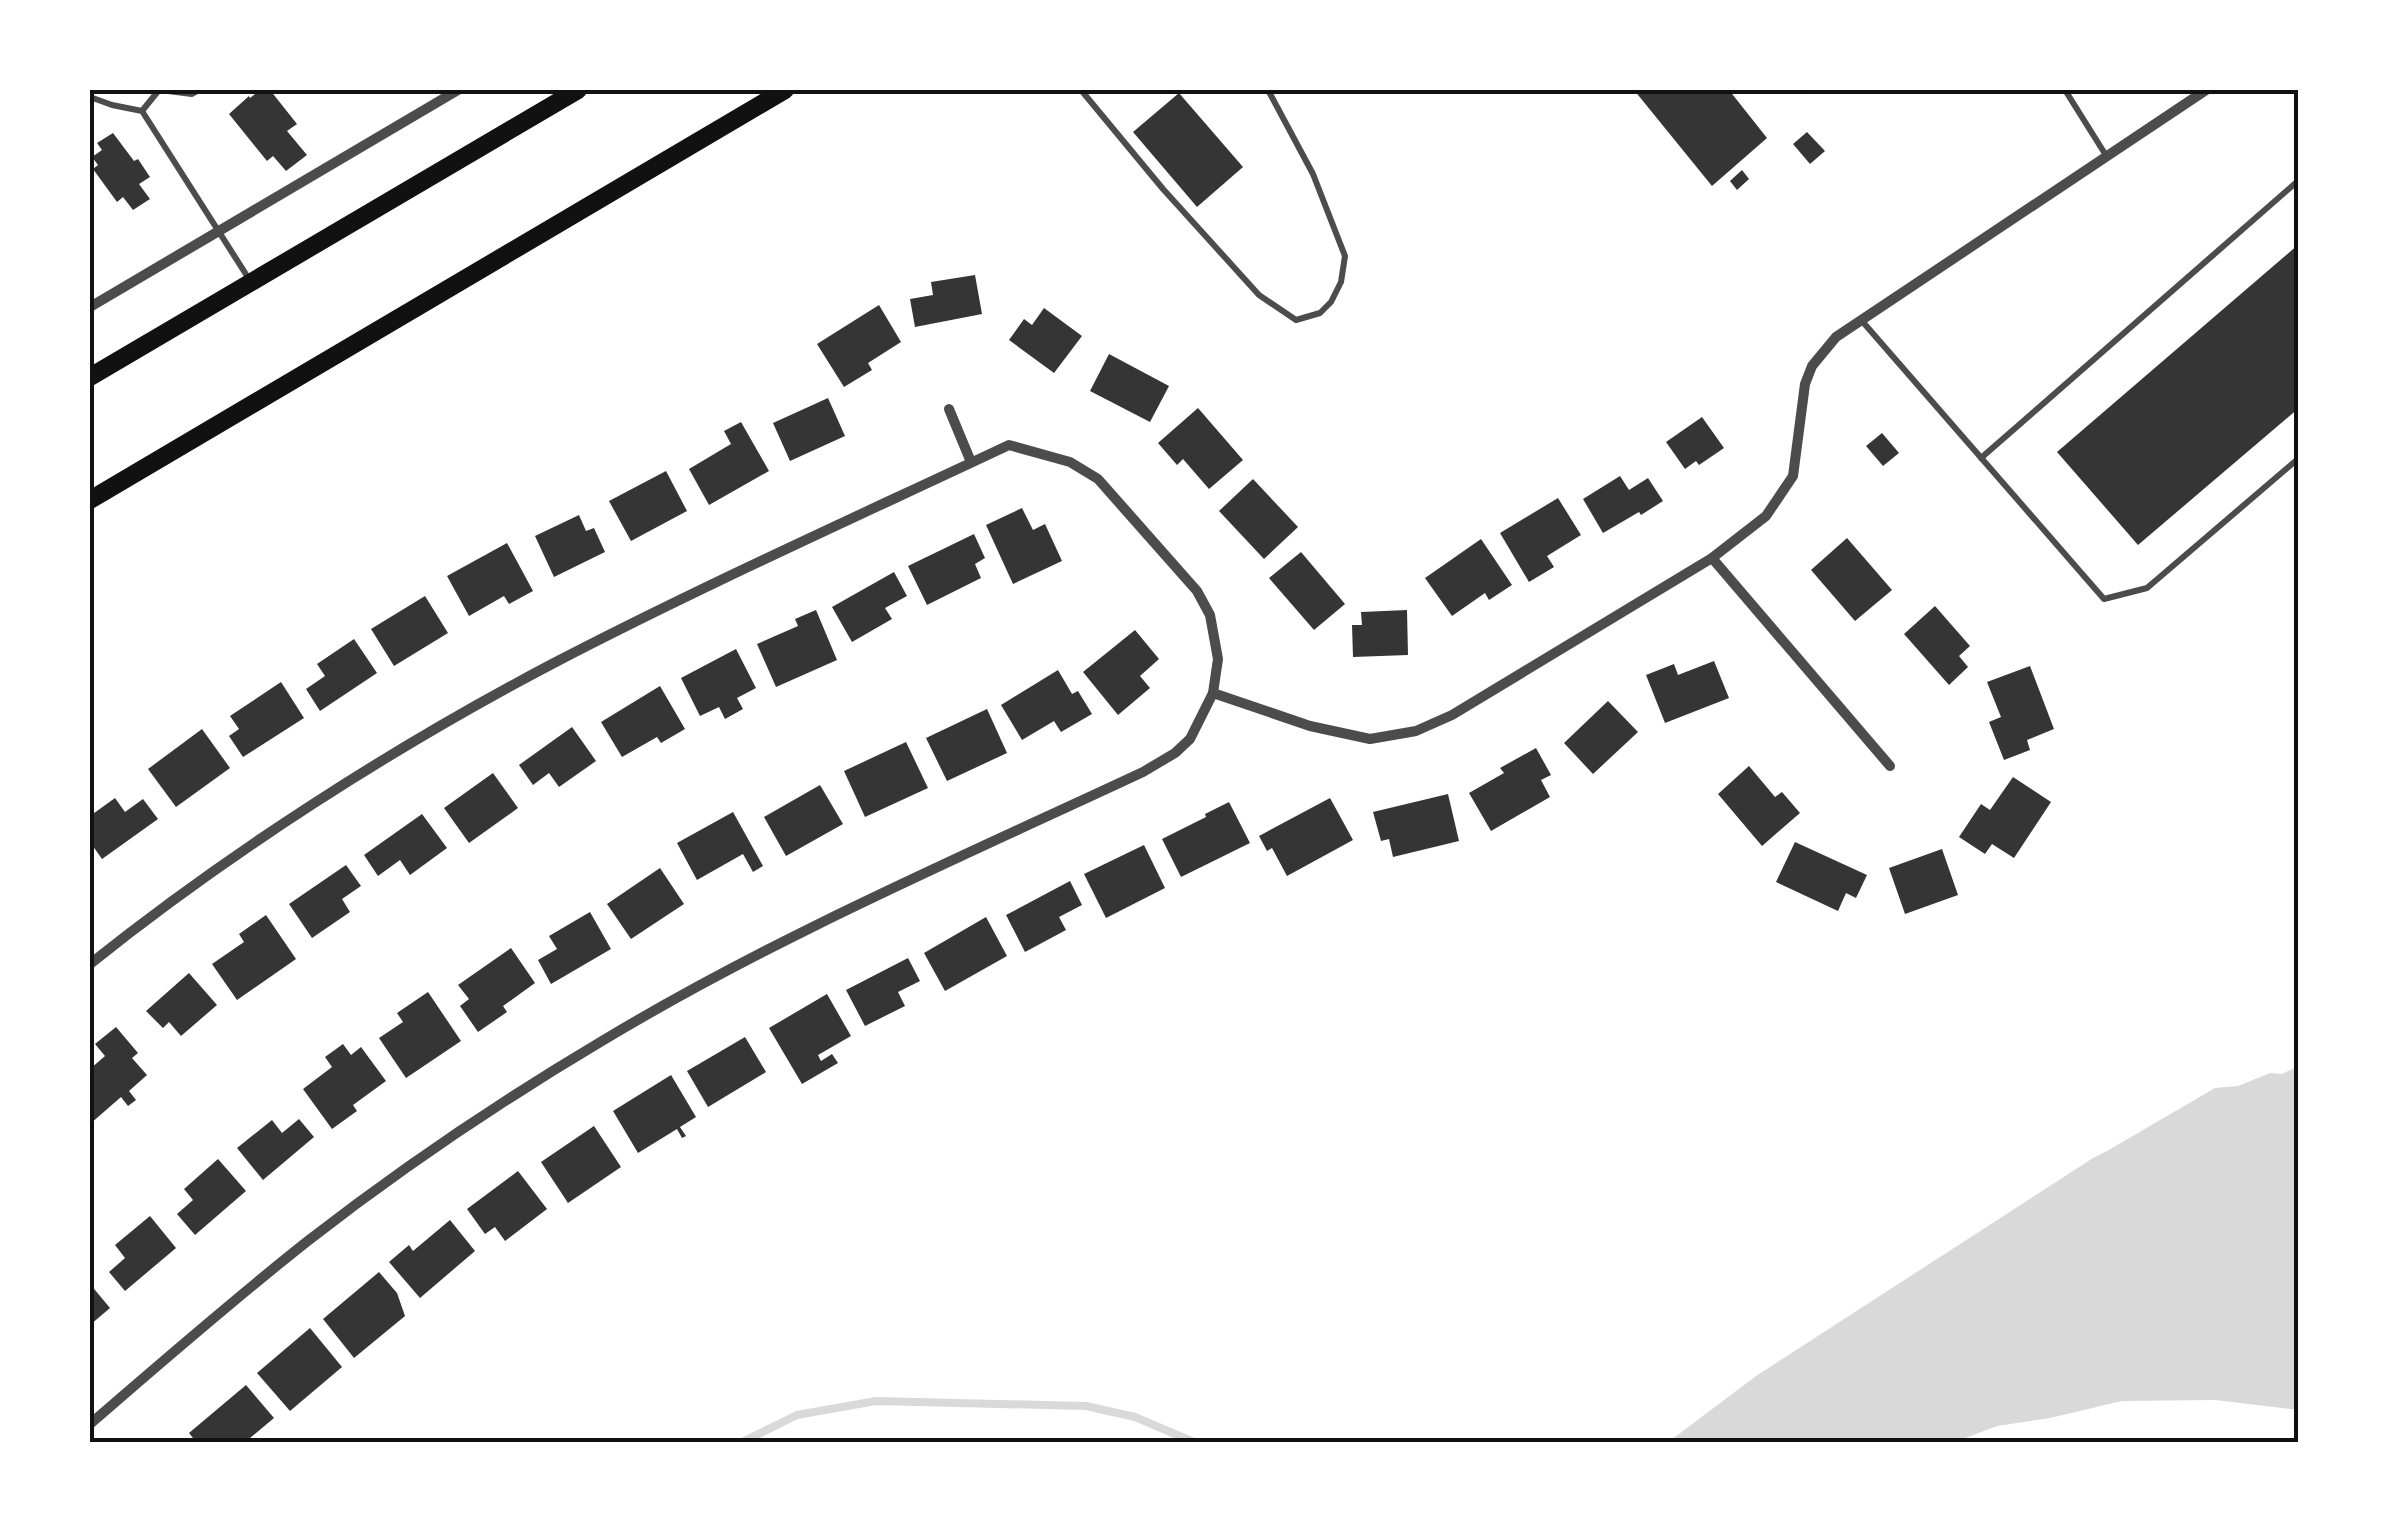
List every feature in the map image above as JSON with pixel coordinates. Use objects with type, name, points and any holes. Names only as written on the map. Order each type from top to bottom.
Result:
[{"type":"main road","points":[[90,378],[554,96],[578,90]]},
{"type":"main road","points":[[90,500],[786,90]]},
{"type":"street","points":[[90,306],[458,90]]},
{"type":"street","points":[[1213,693],[1310,726],[1370,739],[1416,730],[1452,715],[1712,558],[1766,516],[1793,476],[1805,384],[1812,366],[1836,337],[2206,90]]},
{"type":"street","points":[[949,410],[971,462]]},
{"type":"street","points":[[90,964],[284,824],[472,708],[668,605],[1009,445],[1070,462],[1110,490],[1196,591],[1210,614],[1218,659],[1213,693],[1190,739],[1175,752],[1142,772],[745,962],[636,1021],[529,1086],[417,1160],[310,1240],[90,1424]]},
{"type":"street","points":[[1712,558],[1890,766]]},
{"type":"lane","points":[[142,111],[160,90],[192,94],[199,90]]},
{"type":"lane","points":[[1081,90],[1162,189],[1259,295],[1296,320],[1320,313],[1331,302],[1341,282],[1346,256],[1313,174],[1268,90]]},
{"type":"lane","points":[[2066,90],[2108,157]]},
{"type":"lane","points":[[94,95],[112,105],[142,111],[251,282]]},
{"type":"lane","points":[[1981,458],[2299,180]]},
{"type":"lane","points":[[1861,320],[2104,599],[2147,588],[2299,458]]},
{"type":"shaded area","points":[[2299,1066],[2299,1410],[2215,1400],[2122,1401],[1997,1426],[1952,1443],[1667,1443],[1756,1376],[2093,1158],[2215,1088],[2238,1086]]},
{"type":"building","points":[[260,90],[270,90],[297,124],[287,131],[307,155],[286,171],[273,156],[267,161],[229,114]]},
{"type":"building","points":[[1634,90],[1729,90],[1767,138],[1712,186]]},
{"type":"building","points":[[1179,93],[1243,167],[1197,207],[1133,132]]},
{"type":"building","points":[[1807,132],[1825,151],[1810,164],[1793,144]]},
{"type":"building","points":[[113,133],[150,177],[139,184],[150,199],[133,210],[123,197],[117,202],[93,169],[98,165],[92,157],[102,150],[97,143]]},
{"type":"building","points":[[1742,170],[1749,179],[1737,190],[1730,181]]},
{"type":"building","points":[[2299,244],[2299,408],[2138,545],[2057,452]]},
{"type":"building","points":[[975,275],[982,314],[915,327],[910,299],[933,295],[931,282]]},
{"type":"building","points":[[879,305],[901,342],[868,363],[872,370],[844,387],[817,344]]},
{"type":"building","points":[[1044,308],[1082,336],[1054,373],[1009,340],[1024,319],[1032,325]]},
{"type":"building","points":[[1109,354],[1169,386],[1150,422],[1090,391]]},
{"type":"building","points":[[828,398],[845,436],[790,461],[773,423]]},
{"type":"building","points":[[1198,408],[1243,460],[1209,489],[1183,459],[1177,465],[1158,443]]},
{"type":"building","points":[[1702,417],[1724,448],[1699,465],[1696,461],[1685,469],[1666,442]]},
{"type":"building","points":[[741,422],[769,471],[709,505],[689,469],[731,444],[724,431]]},
{"type":"building","points":[[1882,433],[1899,453],[1883,466],[1866,446]]},
{"type":"building","points":[[666,471],[687,511],[631,541],[609,501]]},
{"type":"building","points":[[1620,476],[1629,490],[1648,478],[1663,501],[1603,533],[1583,499]]},
{"type":"building","points":[[1253,479],[1298,527],[1264,559],[1219,511]]},
{"type":"building","points":[[1558,498],[1581,535],[1547,556],[1554,567],[1529,582],[1500,533]]},
{"type":"building","points":[[1022,508],[1033,530],[1045,524],[1062,561],[1013,584],[986,525]]},
{"type":"building","points":[[579,515],[586,531],[594,528],[605,552],[554,577],[535,536]]},
{"type":"building","points":[[974,534],[985,558],[975,564],[981,578],[927,605],[908,566]]},
{"type":"building","points":[[1847,538],[1892,590],[1855,621],[1811,570]]},
{"type":"building","points":[[1481,539],[1512,585],[1489,600],[1485,593],[1452,616],[1425,578]]},
{"type":"building","points":[[507,543],[533,591],[509,604],[504,596],[469,616],[447,576]]},
{"type":"building","points":[[1301,552],[1345,604],[1314,630],[1269,578]]},
{"type":"building","points":[[894,572],[907,596],[885,608],[892,619],[852,642],[832,607]]},
{"type":"building","points":[[425,596],[448,633],[394,666],[371,629]]},
{"type":"building","points":[[1935,606],[1970,646],[1959,656],[1968,667],[1949,685],[1904,634]]},
{"type":"building","points":[[816,610],[837,660],[776,687],[757,644],[798,626],[795,619]]},
{"type":"building","points":[[1407,610],[1408,655],[1353,657],[1352,625],[1362,625],[1361,612]]},
{"type":"building","points":[[1135,630],[1159,659],[1140,676],[1150,688],[1118,715],[1083,672]]},
{"type":"building","points":[[354,639],[377,673],[320,711],[306,689],[325,676],[317,664]]},
{"type":"building","points":[[736,649],[756,688],[737,698],[743,709],[725,719],[719,707],[700,716],[681,678]]},
{"type":"building","points":[[1714,661],[1729,698],[1665,723],[1646,675],[1674,664],[1678,675]]},
{"type":"building","points":[[2030,666],[2054,729],[2027,740],[2030,750],[2004,760],[1989,722],[2001,717],[1987,682]]},
{"type":"building","points":[[1058,670],[1072,694],[1078,691],[1092,714],[1061,732],[1054,721],[1022,740],[1001,705]]},
{"type":"building","points":[[281,682],[304,718],[243,757],[229,736],[239,729],[230,716]]},
{"type":"building","points":[[660,686],[685,729],[661,743],[657,737],[622,757],[601,722]]},
{"type":"building","points":[[1608,701],[1638,732],[1593,774],[1564,743]]},
{"type":"building","points":[[987,709],[1007,753],[947,781],[926,738]]},
{"type":"building","points":[[572,727],[596,761],[559,787],[549,773],[533,785],[519,765]]},
{"type":"building","points":[[202,729],[230,768],[176,807],[148,769]]},
{"type":"building","points":[[906,742],[928,788],[865,817],[844,771]]},
{"type":"building","points":[[1536,748],[1551,775],[1541,780],[1550,797],[1491,831],[1469,793],[1504,773],[1500,768]]},
{"type":"building","points":[[1749,766],[1775,797],[1782,792],[1800,813],[1762,846],[1718,794]]},
{"type":"building","points":[[493,773],[518,808],[469,843],[444,808]]},
{"type":"building","points":[[2013,777],[2051,802],[2014,858],[1992,844],[1985,854],[1959,837],[1981,804],[1990,810]]},
{"type":"building","points":[[820,785],[843,824],[786,856],[764,817]]},
{"type":"building","points":[[1448,794],[1459,841],[1393,857],[1389,839],[1381,841],[1373,812]]},
{"type":"building","points":[[115,798],[125,812],[143,799],[158,819],[102,859],[90,842],[90,816]]},
{"type":"building","points":[[1330,798],[1353,840],[1287,876],[1272,848],[1267,851],[1259,836]]},
{"type":"building","points":[[1229,802],[1250,843],[1181,877],[1162,839]]},
{"type":"building","points":[[733,812],[763,866],[753,872],[743,854],[697,880],[677,843]]},
{"type":"building","points":[[422,814],[447,848],[410,875],[400,860],[378,876],[364,855]]},
{"type":"building","points":[[1795,842],[1867,875],[1856,898],[1846,893],[1838,911],[1776,882]]},
{"type":"building","points":[[1144,845],[1165,888],[1106,918],[1084,874]]},
{"type":"building","points":[[1942,849],[1958,895],[1905,914],[1889,868]]},
{"type":"building","points":[[346,865],[361,886],[342,899],[350,912],[312,938],[289,904]]},
{"type":"building","points":[[660,868],[684,904],[631,939],[607,904]]},
{"type":"building","points":[[1070,881],[1082,905],[1059,917],[1066,930],[1025,952],[1006,915]]},
{"type":"building","points":[[590,912],[611,949],[551,984],[538,960],[557,949],[549,936]]},
{"type":"building","points":[[266,915],[296,959],[237,1000],[212,964],[244,942],[239,934]]},
{"type":"building","points":[[986,917],[1007,956],[945,991],[924,953]]},
{"type":"building","points":[[511,948],[535,983],[503,1006],[507,1012],[478,1032],[460,1006],[469,999],[458,985]]},
{"type":"building","points":[[908,958],[920,981],[898,992],[905,1006],[865,1026],[846,990]]},
{"type":"building","points":[[189,973],[217,1005],[181,1036],[169,1022],[163,1028],[146,1011]]},
{"type":"building","points":[[428,992],[461,1041],[406,1078],[379,1038],[403,1022],[397,1013]]},
{"type":"building","points":[[827,994],[851,1036],[818,1055],[821,1061],[832,1054],[838,1063],[802,1084],[769,1028]]},
{"type":"building","points":[[116,1027],[138,1053],[132,1058],[147,1075],[129,1091],[136,1100],[128,1106],[121,1097],[90,1124],[90,1069],[105,1056],[95,1044]]},
{"type":"building","points":[[745,1037],[766,1072],[708,1107],[687,1071]]},
{"type":"building","points":[[343,1044],[351,1055],[361,1047],[386,1081],[353,1105],[357,1111],[332,1129],[303,1089],[332,1067],[325,1057]]},
{"type":"building","points":[[671,1075],[696,1117],[680,1127],[686,1136],[682,1138],[677,1129],[638,1153],[613,1111]]},
{"type":"building","points":[[299,1119],[314,1137],[263,1180],[237,1148],[272,1120],[282,1133]]},
{"type":"building","points":[[594,1126],[621,1167],[568,1203],[541,1162]]},
{"type":"building","points":[[218,1159],[246,1191],[195,1235],[177,1214],[193,1200],[184,1189]]},
{"type":"building","points":[[518,1171],[547,1209],[505,1241],[495,1227],[485,1234],[467,1209]]},
{"type":"building","points":[[150,1216],[176,1248],[125,1291],[109,1272],[125,1258],[115,1245]]},
{"type":"building","points":[[450,1220],[475,1251],[420,1298],[389,1262],[409,1245],[413,1251]]},
{"type":"building","points":[[379,1272],[397,1293],[405,1316],[354,1358],[323,1319]]},
{"type":"building","points":[[90,1284],[110,1308],[90,1325]]},
{"type":"building","points":[[310,1328],[342,1367],[290,1411],[257,1373]]},
{"type":"building","points":[[246,1385],[274,1418],[244,1443],[197,1443],[189,1433]]},
{"type":"waterway","points":[[740,1443],[797,1415],[876,1401],[1086,1406],[1135,1417],[1196,1443]]}]
